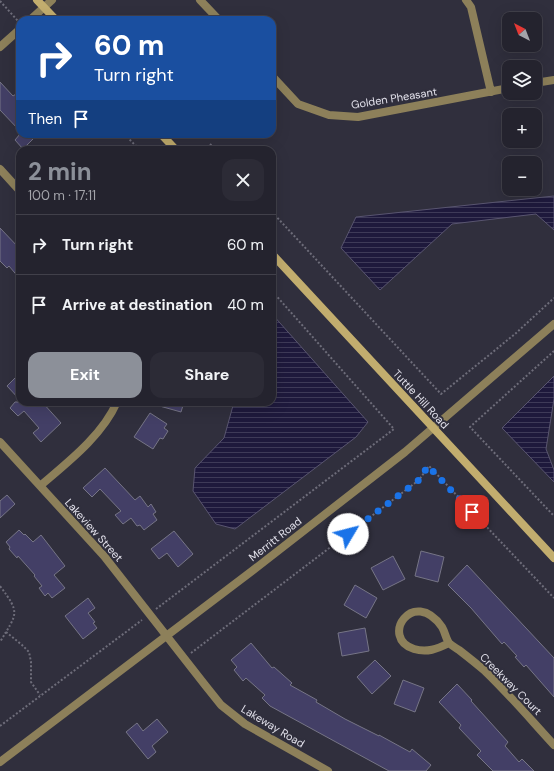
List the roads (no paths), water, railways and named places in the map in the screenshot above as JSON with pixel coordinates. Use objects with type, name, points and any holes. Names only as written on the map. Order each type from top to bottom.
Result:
[{"type":"main road","points":[[37,0],[52,16]]},
{"type":"main road","points":[[165,138],[172,146]]},
{"type":"main road","name":"Tuttle Hill Road","points":[[276,258],[554,558]]},
{"type":"street","points":[[34,16],[52,0]]},
{"type":"street","points":[[200,0],[215,16]]},
{"type":"street","points":[[466,0],[471,7],[491,92]]},
{"type":"street","points":[[0,47],[16,33]]},
{"type":"street","name":"Golden Pheasant","points":[[276,80],[298,104],[329,115],[358,117],[502,90]]},
{"type":"street","points":[[542,82],[554,80]]},
{"type":"street","points":[[0,169],[16,187]]},
{"type":"street","name":"Merritt Road","points":[[0,762],[341,502],[432,428],[554,324]]},
{"type":"street","points":[[40,486],[99,432],[115,406]]},
{"type":"street","name":"Lakeview Street","points":[[0,442],[104,556],[167,636]]},
{"type":"street","name":"Creekway Court","points":[[449,643],[434,650],[426,651],[410,648],[402,641],[399,635],[402,621],[409,613],[418,611],[425,612],[432,616],[442,627],[449,643],[485,671],[554,745]]},
{"type":"street","name":"Lakeway Road","points":[[167,636],[222,705],[244,724],[328,771]]}]
